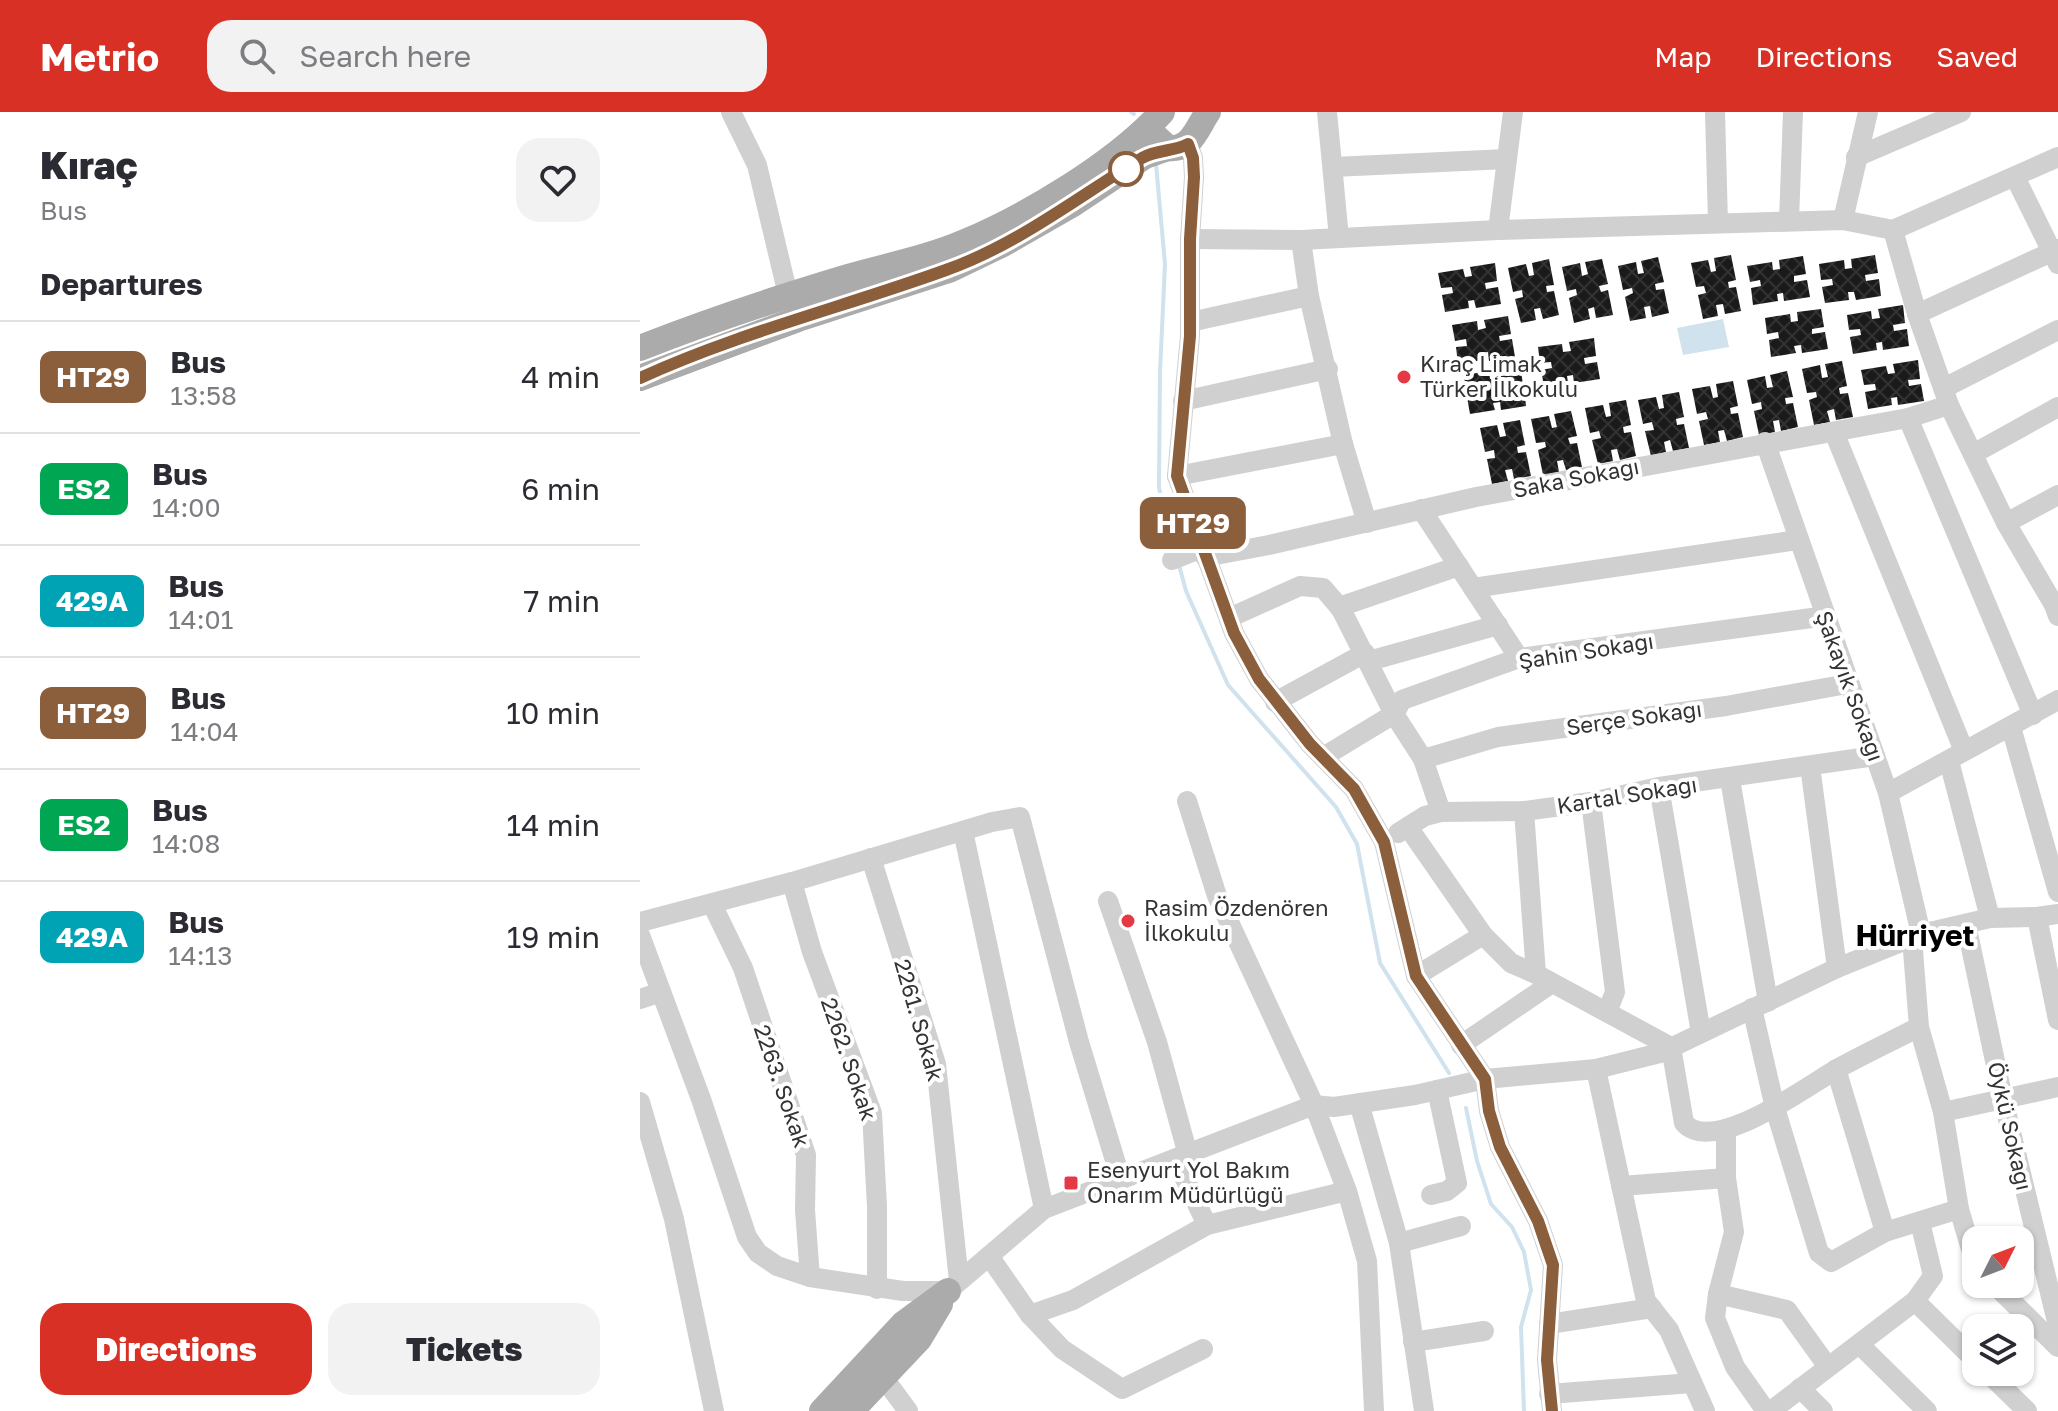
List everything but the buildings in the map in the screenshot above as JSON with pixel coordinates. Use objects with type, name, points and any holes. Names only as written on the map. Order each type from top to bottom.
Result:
[{"type":"main road","points":[[640,378],[793,307],[963,243],[1029,210],[1126,146],[1159,117]]},
{"type":"main road","points":[[1159,117],[1157,140],[1189,130]]},
{"type":"main road","points":[[640,348],[962,263],[1061,211],[1189,130]]},
{"type":"main road","points":[[851,1411],[919,1339],[954,1286]]},
{"type":"main road","points":[[822,1411],[903,1324],[954,1286]]},
{"type":"street","points":[[731,112],[757,165],[793,307]]},
{"type":"street","points":[[1327,112],[1339,238]]},
{"type":"street","points":[[1498,230],[1513,112]]},
{"type":"street","points":[[1715,112],[1718,223]]},
{"type":"street","points":[[1789,221],[1793,112]]},
{"type":"street","points":[[1843,220],[1868,112]]},
{"type":"street","points":[[1856,157],[1961,112]]},
{"type":"street","points":[[1189,130],[1194,168],[1190,322],[1177,476],[1192,554],[1259,679],[1275,702],[1354,789],[1384,842],[1416,976],[1485,1079],[1489,1111],[1500,1147],[1538,1221],[1553,1265],[1547,1360],[1550,1403],[1692,1383]]},
{"type":"street","points":[[1190,239],[1301,240],[1498,230],[1843,220],[1893,230],[2058,157]]},
{"type":"street","points":[[1333,167],[1507,159]]},
{"type":"street","points":[[1917,314],[2056,255],[2015,177]]},
{"type":"street","points":[[1893,230],[1917,314],[1946,397],[2006,523],[2057,608]]},
{"type":"street","points":[[1301,240],[1309,296],[1343,444],[1367,523]]},
{"type":"street","points":[[1190,322],[1309,296]]},
{"type":"street","name":"Saka Sokağı","points":[[1192,554],[1367,523],[1421,509],[1765,442],[1908,418],[2058,330]]},
{"type":"street","points":[[1183,401],[1328,369]]},
{"type":"street","points":[[1973,454],[2058,407]]},
{"type":"street","points":[[1908,418],[2033,715]]},
{"type":"street","points":[[1834,432],[1957,756],[1990,918]]},
{"type":"street","name":"Şakayık Sokağı","points":[[1765,442],[1847,684],[1888,793],[1917,936],[1919,1027],[1943,1112],[1964,1226]]},
{"type":"street","points":[[1177,476],[1343,444]]},
{"type":"street","points":[[2006,523],[2058,495]]},
{"type":"street","points":[[1421,509],[1519,658]]},
{"type":"street","points":[[1473,588],[1797,540]]},
{"type":"street","points":[[1339,607],[1459,566]]},
{"type":"street","points":[[1229,618],[1300,586],[1323,588],[1339,607],[1394,714],[1423,759],[1441,812]]},
{"type":"street","name":"Şahin Sokağı","points":[[1323,757],[1394,714],[1402,700],[1519,658],[1826,616]]},
{"type":"street","points":[[1275,702],[1367,657],[1498,625]]},
{"type":"street","name":"Serçe Sokağı","points":[[1423,759],[1498,737],[1726,706],[1847,684]]},
{"type":"street","points":[[1888,793],[2058,700]]},
{"type":"street","points":[[2011,727],[2058,892]]},
{"type":"street","name":"Kartal Sokağı","points":[[1384,842],[1425,816],[1441,812],[1524,811],[1591,802],[1659,787],[1875,756]]},
{"type":"street","points":[[1810,766],[1837,968]]},
{"type":"street","points":[[1730,779],[1775,1108],[1819,1253],[1831,1262],[1885,1232],[1959,1209]]},
{"type":"street","points":[[1659,787],[1701,1033]]},
{"type":"street","points":[[1187,801],[1217,896],[1314,1105],[1347,1191],[1367,1261],[1374,1411]]},
{"type":"street","points":[[1591,802],[1615,992],[1607,1012]]},
{"type":"street","points":[[1524,811],[1544,978]]},
{"type":"street","points":[[640,922],[1020,817],[1079,1042],[1121,1180]]},
{"type":"street","points":[[1408,827],[1483,935],[1511,963],[1671,1047]]},
{"type":"street","points":[[963,831],[1044,1209]]},
{"type":"street","name":"2261. Sokak","points":[[871,858],[936,1064],[954,1286]]},
{"type":"street","name":"2262. Sokak","points":[[792,882],[812,952],[872,1113],[877,1289]]},
{"type":"street","points":[[1108,901],[1157,1042],[1182,1157],[1207,1225]]},
{"type":"street","name":"2263. Sokak","points":[[712,904],[743,968],[806,1155],[805,1210],[810,1277]]},
{"type":"street","points":[[640,935],[701,1099],[747,1237],[758,1253],[777,1266],[810,1277],[877,1289],[954,1286],[1044,1209],[1314,1105],[1334,1107],[1485,1079],[1596,1069],[1660,1053],[1837,968],[1917,936],[1990,918],[2058,914]]},
{"type":"street","points":[[2037,917],[2058,1020]]},
{"type":"street","name":"Öykü Sokağı","points":[[1966,924],[2003,1099],[2058,1326]]},
{"type":"street","points":[[1416,976],[1483,935]]},
{"type":"street","points":[[1461,1045],[1544,978]]},
{"type":"street","points":[[640,999],[661,992]]},
{"type":"street","points":[[1671,1047],[1684,1123],[1698,1132],[1726,1129],[1775,1108],[1836,1069],[1919,1027]]},
{"type":"street","points":[[1596,1069],[1646,1301],[1669,1330],[1705,1411]]},
{"type":"street","points":[[1836,1069],[1885,1232]]},
{"type":"street","points":[[1943,1112],[2058,1087]]},
{"type":"street","points":[[1431,1195],[1447,1191],[1457,1183],[1437,1090]]},
{"type":"street","points":[[640,1102],[674,1219],[714,1411]]},
{"type":"street","points":[[1359,1103],[1399,1243],[1424,1411]]},
{"type":"street","points":[[1726,1129],[1726,1178],[1734,1232],[1715,1318],[1735,1367],[1769,1411],[1915,1301],[1933,1276],[1920,1222]]},
{"type":"street","points":[[1621,1186],[1726,1178]]},
{"type":"street","points":[[1030,1315],[1073,1300],[1207,1225],[1347,1191]]},
{"type":"street","points":[[1399,1243],[1461,1226]]},
{"type":"street","points":[[989,1256],[1030,1315],[1062,1349],[1122,1389],[1203,1349]]},
{"type":"street","points":[[1718,1294],[1787,1310],[1828,1367]]},
{"type":"street","points":[[2008,1298],[2058,1347]]},
{"type":"street","points":[[1915,1301],[1962,1347]]},
{"type":"street","points":[[1549,1324],[1652,1308]]},
{"type":"street","points":[[1413,1342],[1484,1331]]},
{"type":"street","points":[[1860,1345],[1927,1411]]},
{"type":"street","points":[[883,1377],[908,1411]]},
{"type":"street","points":[[2001,1386],[2027,1411]]},
{"type":"street","points":[[1800,1388],[1823,1411]]},
{"type":"water","points":[[1723,319],[1729,347],[1683,355],[1677,328]]},
{"type":"waterway","points":[[1156,164],[1165,264],[1159,488],[1176,552]]},
{"type":"waterway","points":[[1179,565],[1186,591],[1228,685],[1336,807],[1357,844],[1380,963],[1449,1073]]},
{"type":"waterway","points":[[1466,1108],[1477,1161],[1491,1204],[1512,1227],[1524,1252],[1531,1290],[1521,1327],[1524,1411]]},
{"type":"bus line","name":"HT29","points":[[640,378],[798,319],[949,270],[1003,244],[1073,204],[1145,156],[1188,144],[1193,158],[1194,177],[1190,239],[1190,336],[1177,476],[1234,633],[1275,702],[1354,789],[1384,842],[1416,976],[1485,1079],[1489,1111],[1500,1147],[1538,1221],[1553,1265],[1547,1360],[1552,1411]]},
{"type":"place","name":"Kıraç Limak Türker İlkokulu","points":[[1404,377]]},
{"type":"place","name":"Rasim Özdenören İlkokulu","points":[[1128,921]]},
{"type":"place","name":"Esenyurt Yol Bakım Onarım Müdürlüğü","points":[[1071,1183]]},
{"type":"district","name":"Hürriyet","points":[[1915,936]]}]
